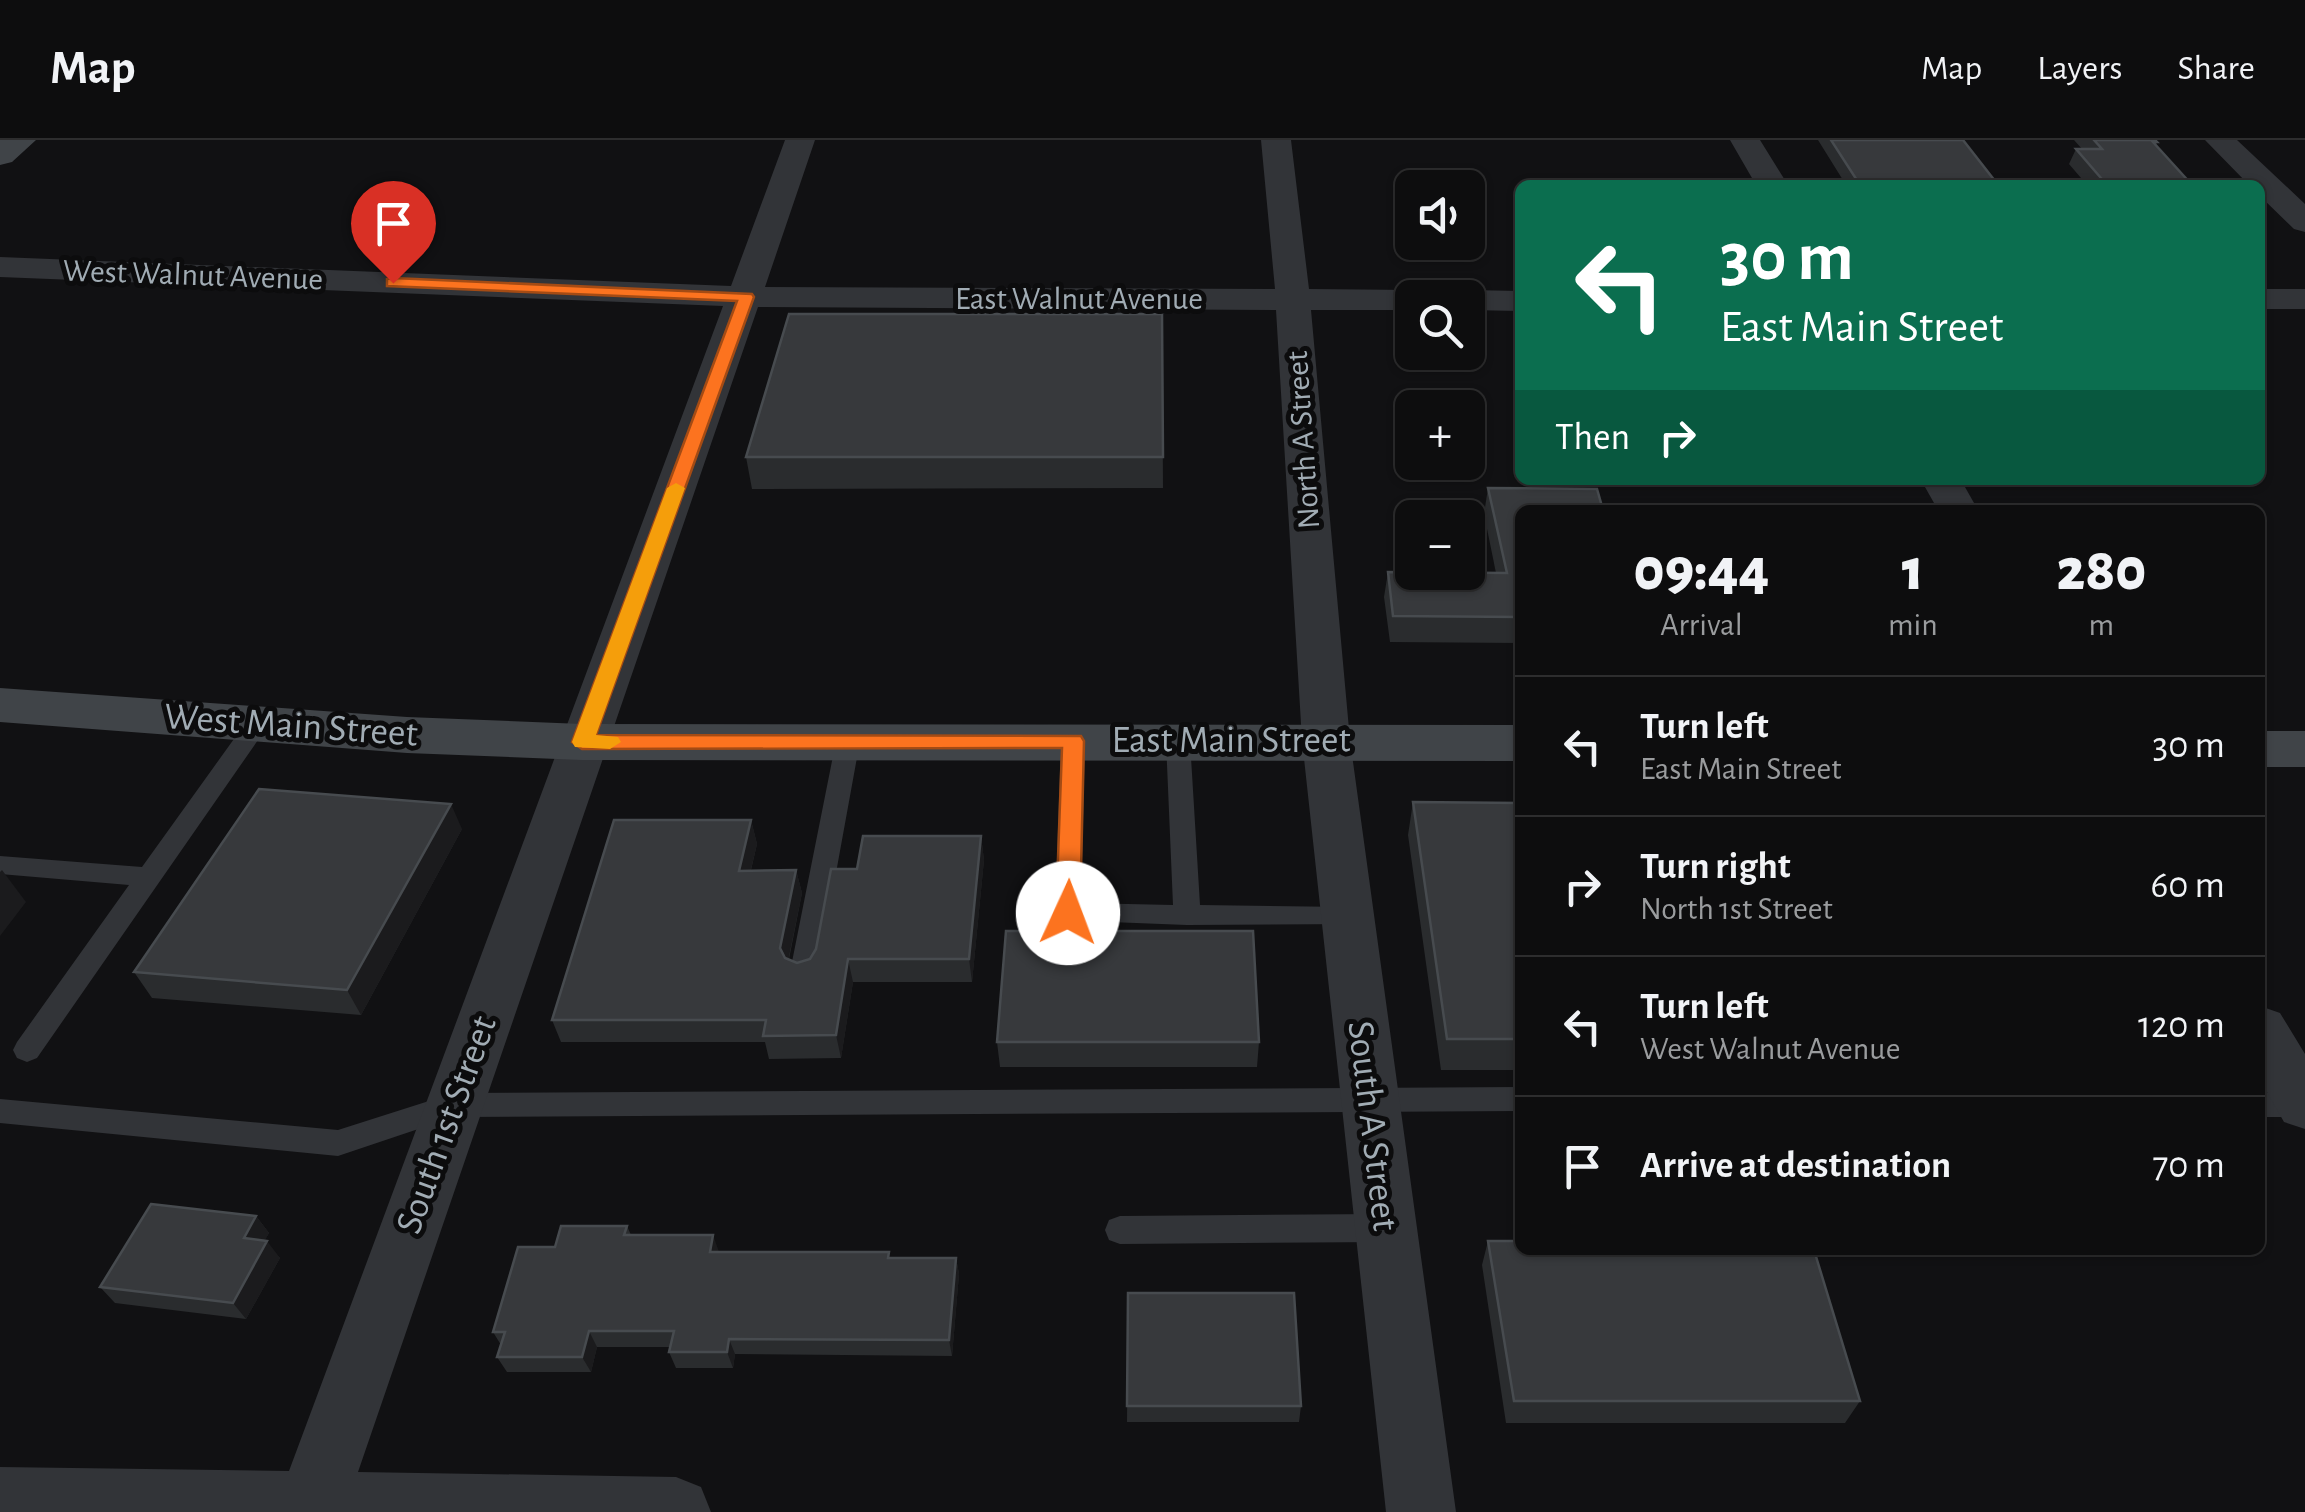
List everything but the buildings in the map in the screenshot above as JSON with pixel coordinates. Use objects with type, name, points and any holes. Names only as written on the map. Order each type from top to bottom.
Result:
[{"type":"main road","points":[[0,155],[20,140]]},
{"type":"main road","name":"West Main Street","points":[[0,705],[582,742]]},
{"type":"main road","name":"East Main Street","points":[[582,742],[1515,743]]},
{"type":"main road","points":[[2265,749],[2305,749]]},
{"type":"street","name":"South 1st Street","points":[[311,1507],[800,140]]},
{"type":"street","name":"North A Street","points":[[1276,140],[1293,300],[1326,740]]},
{"type":"street","points":[[1745,140],[1769,180]]},
{"type":"street","points":[[2220,140],[2261,180]]},
{"type":"street","points":[[2265,183],[2305,222]]},
{"type":"street","name":"West Walnut Avenue","points":[[0,267],[746,297]]},
{"type":"street","name":"East Walnut Avenue","points":[[746,297],[1395,300]]},
{"type":"street","points":[[2265,299],[2305,298]]},
{"type":"street","points":[[1485,300],[1515,300]]},
{"type":"street","name":"South A Street","points":[[1326,740],[1421,1512]]},
{"type":"street","points":[[2265,1037],[2305,1105]]},
{"type":"street","points":[[0,1502],[676,1512]]},
{"type":"lane","points":[[27,1050],[256,724]]},
{"type":"lane","points":[[804,972],[848,741]]},
{"type":"lane","points":[[1073,741],[1068,913],[1347,917]]},
{"type":"lane","points":[[1178,741],[1187,915]]},
{"type":"lane","points":[[0,865],[148,877]]},
{"type":"lane","points":[[0,1112],[338,1142],[454,1105],[1515,1099]]},
{"type":"lane","points":[[2265,1105],[2305,1105]]},
{"type":"lane","points":[[1120,1230],[1385,1228]]},
{"type":"slow traffic","points":[[610,742],[582,742],[676,488]]},
{"type":"route","points":[[393,283],[746,297],[582,742],[1073,741],[1068,913]]}]
